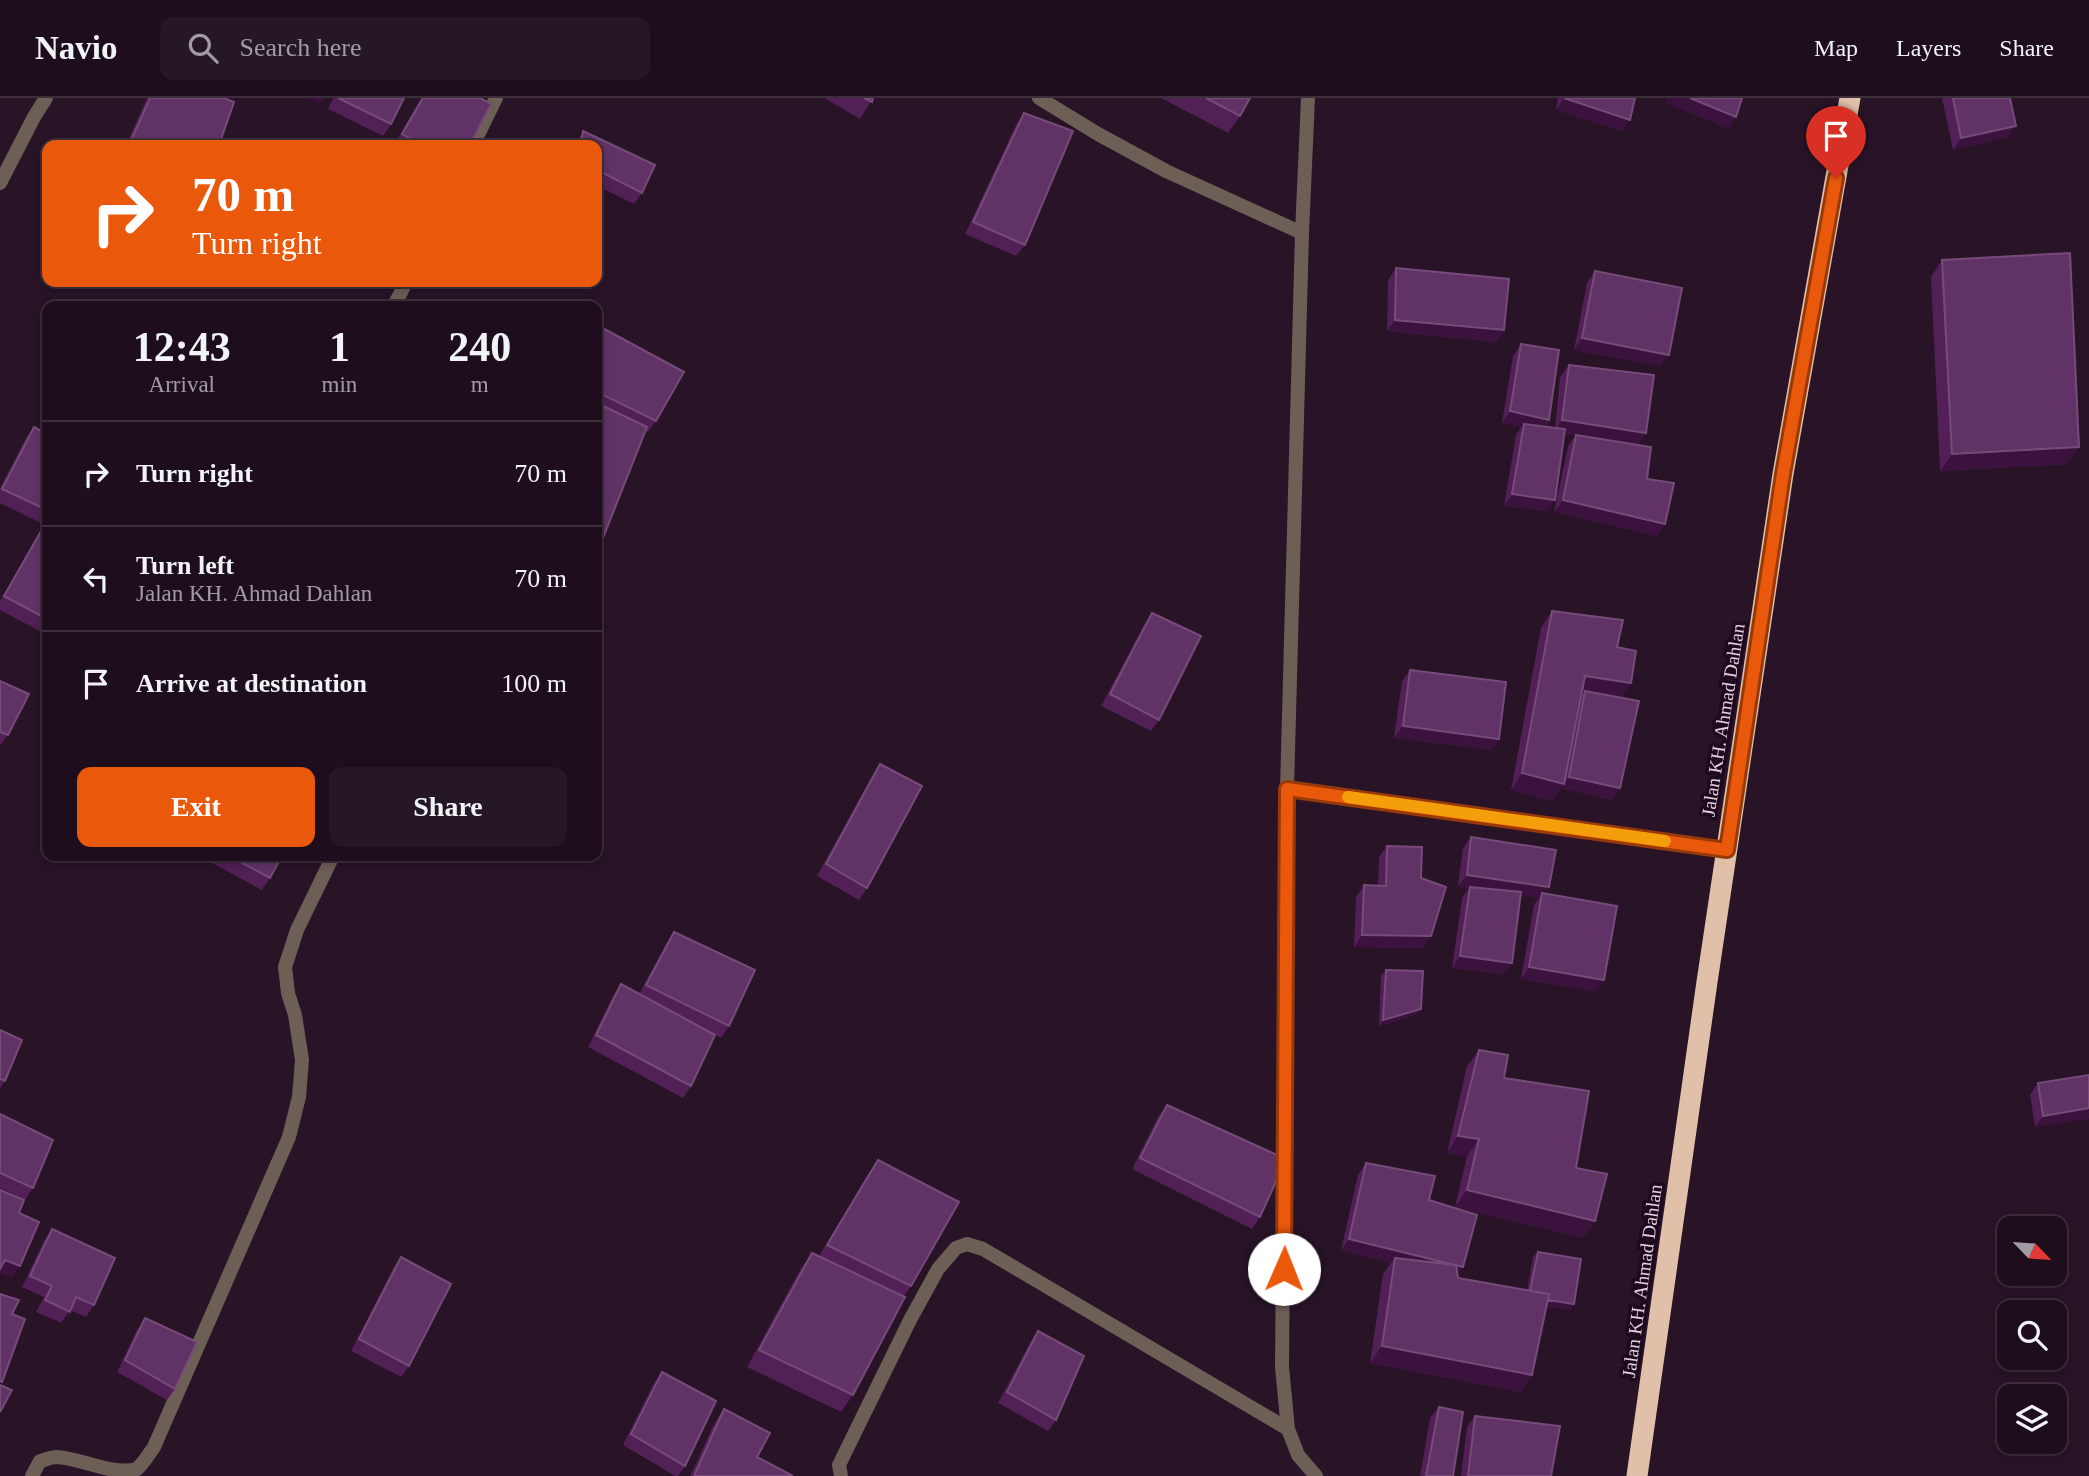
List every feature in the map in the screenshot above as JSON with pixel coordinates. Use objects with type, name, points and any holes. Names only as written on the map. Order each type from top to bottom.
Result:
[{"type":"highway","name":"Jalan KH. Ahmad Dahlan","points":[[1637,1476],[1783,474],[1850,98]]},
{"type":"street","points":[[0,184],[46,98]]},
{"type":"street","points":[[475,140],[496,98]]},
{"type":"street","points":[[1039,98],[1098,134],[1166,170],[1302,233]]},
{"type":"street","points":[[1308,98],[1287,789],[1282,1367],[1288,1429],[1298,1455],[1316,1476]]},
{"type":"street","points":[[1287,789],[1727,850]]},
{"type":"street","points":[[32,1476],[40,1461],[55,1457],[121,1476],[136,1470],[154,1447],[289,1137],[299,1097],[302,1060],[285,967],[297,930],[331,861]]},
{"type":"street","points":[[841,1476],[839,1465],[921,1300],[938,1269],[956,1248],[967,1244],[983,1249],[1288,1429]]},
{"type":"building","points":[[150,98],[224,98],[234,102],[221,140],[131,140]]},
{"type":"building","points":[[338,98],[404,98],[391,124]]},
{"type":"building","points":[[423,98],[480,98],[491,104],[473,140],[412,140],[402,134]]},
{"type":"building","points":[[1206,98],[1250,98],[1240,116]]},
{"type":"building","points":[[1564,98],[1635,98],[1630,120]]},
{"type":"building","points":[[1690,98],[1742,98],[1736,117]]},
{"type":"building","points":[[1953,98],[2010,98],[2016,126],[1961,138]]},
{"type":"building","points":[[1024,113],[1073,131],[1025,245],[973,222]]},
{"type":"building","points":[[583,131],[655,165],[642,193],[602,173],[602,140],[582,140]]},
{"type":"building","points":[[2070,253],[2079,447],[1952,454],[1942,260]]},
{"type":"building","points":[[1396,268],[1509,279],[1504,330],[1395,320]]},
{"type":"building","points":[[1595,271],[1682,288],[1669,355],[1582,338]]},
{"type":"building","points":[[602,328],[684,372],[656,421],[602,394]]},
{"type":"building","points":[[1521,344],[1559,350],[1549,420],[1510,411]]},
{"type":"building","points":[[1569,365],[1654,375],[1646,433],[1562,420]]},
{"type":"building","points":[[602,405],[647,427],[602,540]]},
{"type":"building","points":[[1524,424],[1565,429],[1555,500],[1512,494]]},
{"type":"building","points":[[34,427],[42,431],[42,508],[2,489]]},
{"type":"building","points":[[1576,435],[1651,447],[1647,479],[1674,483],[1665,524],[1563,500]]},
{"type":"building","points":[[41,531],[42,532],[42,616],[4,596]]},
{"type":"building","points":[[1552,611],[1623,620],[1617,647],[1636,651],[1631,683],[1585,676],[1564,784],[1522,773]]},
{"type":"building","points":[[1152,613],[1201,636],[1159,720],[1110,694]]},
{"type":"building","points":[[1410,670],[1506,682],[1499,739],[1403,726]]},
{"type":"building","points":[[0,681],[29,694],[8,735],[0,732]]},
{"type":"building","points":[[1585,691],[1639,701],[1620,788],[1569,777]]},
{"type":"building","points":[[880,764],[922,786],[867,888],[826,864]]},
{"type":"building","points":[[1471,837],[1556,850],[1549,887],[1467,875]]},
{"type":"building","points":[[1387,846],[1422,847],[1421,878],[1446,887],[1431,936],[1362,935],[1364,885],[1386,886]]},
{"type":"building","points":[[238,861],[279,861],[270,878]]},
{"type":"building","points":[[1470,887],[1521,892],[1512,963],[1460,956]]},
{"type":"building","points":[[1542,893],[1617,906],[1604,980],[1529,967]]},
{"type":"building","points":[[674,932],[755,970],[729,1026],[646,985]]},
{"type":"building","points":[[1386,970],[1423,971],[1421,1009],[1383,1020]]},
{"type":"building","points":[[621,984],[715,1035],[691,1086],[596,1035]]},
{"type":"building","points":[[0,1030],[22,1040],[5,1081],[0,1079]]},
{"type":"building","points":[[1479,1050],[1508,1055],[1504,1078],[1589,1091],[1576,1168],[1607,1174],[1595,1221],[1467,1190],[1479,1139],[1458,1136]]},
{"type":"building","points":[[2089,1075],[2089,1108],[2043,1116],[2038,1083]]},
{"type":"building","points":[[1167,1105],[1286,1159],[1260,1217],[1140,1158]]},
{"type":"building","points":[[0,1114],[53,1140],[33,1188],[0,1173]]},
{"type":"building","points":[[878,1160],[959,1202],[911,1286],[827,1245]]},
{"type":"building","points":[[1366,1163],[1435,1176],[1429,1200],[1477,1215],[1463,1267],[1349,1239]]},
{"type":"building","points":[[0,1190],[24,1200],[19,1213],[39,1222],[20,1266],[5,1260],[0,1269]]},
{"type":"building","points":[[52,1229],[115,1258],[94,1305],[76,1297],[70,1312],[45,1300],[52,1286],[30,1276]]},
{"type":"building","points":[[1538,1252],[1581,1259],[1574,1304],[1548,1300],[1549,1294],[1530,1291]]},
{"type":"building","points":[[812,1253],[905,1297],[853,1395],[759,1350]]},
{"type":"building","points":[[401,1257],[451,1284],[409,1366],[359,1339]]},
{"type":"building","points":[[1395,1258],[1456,1265],[1458,1278],[1549,1294],[1532,1375],[1382,1346]]},
{"type":"building","points":[[0,1294],[19,1300],[12,1314],[25,1319],[2,1382],[0,1381]]},
{"type":"building","points":[[145,1318],[197,1342],[175,1389],[125,1360]]},
{"type":"building","points":[[1038,1331],[1084,1356],[1056,1420],[1007,1392]]},
{"type":"building","points":[[662,1372],[716,1401],[685,1466],[631,1434]]},
{"type":"building","points":[[0,1385],[12,1390],[0,1412]]},
{"type":"building","points":[[1439,1407],[1463,1412],[1453,1476],[1426,1476]]},
{"type":"building","points":[[724,1409],[770,1433],[757,1457],[793,1476],[694,1476]]},
{"type":"building","points":[[1475,1416],[1560,1426],[1551,1476],[1468,1476]]},
{"type":"slow traffic","points":[[1348,797],[1665,841]]},
{"type":"route","points":[[1284,1269],[1287,789],[1727,850],[1783,474],[1836,178]]}]
